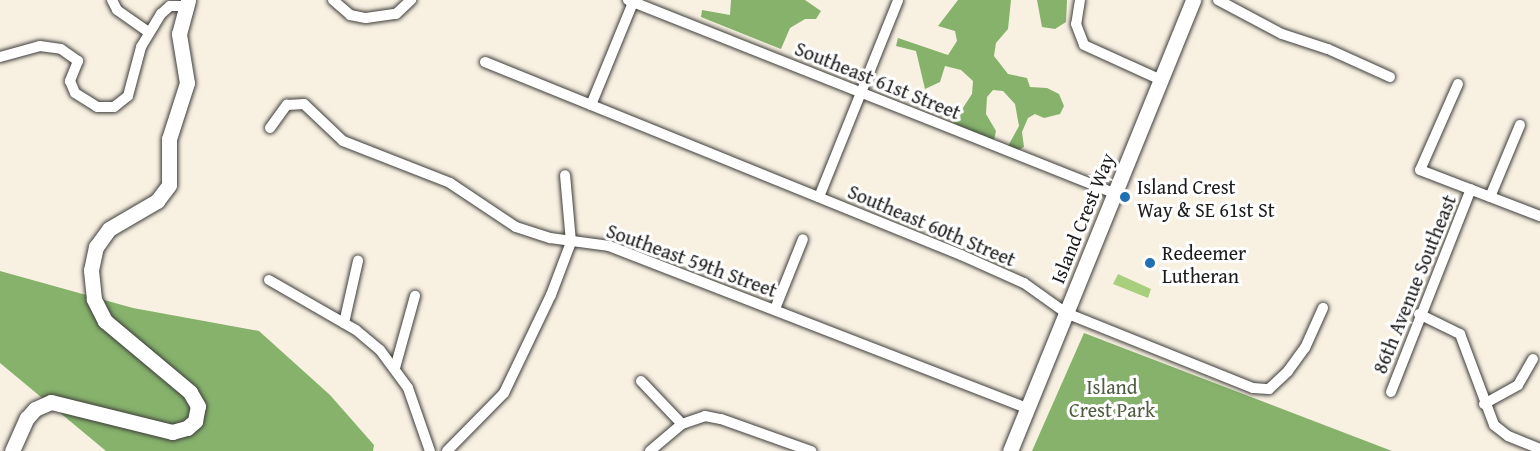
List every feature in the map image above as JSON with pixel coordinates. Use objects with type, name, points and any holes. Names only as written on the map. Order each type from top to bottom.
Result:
[{"type":"street","points":[[112,0],[117,10],[149,32]]},
{"type":"street","points":[[333,0],[350,15],[382,18],[396,14],[411,0]]},
{"type":"street","points":[[819,197],[898,0]]},
{"type":"street","points":[[1080,0],[1076,24],[1080,38],[1091,51],[1161,80]]},
{"type":"street","name":"Island Crest Way","points":[[1010,451],[1193,0]]},
{"type":"street","points":[[1218,0],[1282,34],[1390,77]]},
{"type":"street","points":[[591,105],[632,1]]},
{"type":"street","name":"Southeast 61st Street","points":[[632,1],[1114,193]]},
{"type":"street","points":[[0,57],[40,46],[61,49],[78,62],[70,81],[75,93],[97,106],[114,107],[128,96],[133,86],[138,58],[149,32],[170,6],[187,3],[179,34],[188,75],[169,140],[169,186],[157,201],[109,229],[96,247],[91,270],[94,299],[105,321],[190,392],[198,406],[195,421],[187,428],[172,432],[51,402],[35,409],[27,418],[12,451]]},
{"type":"street","name":"Southeast 60th Street","points":[[485,62],[819,197],[1024,283],[1066,313],[1171,358],[1262,390],[1274,386],[1299,359],[1323,308]]},
{"type":"street","name":"86th Avenue Southeast","points":[[1391,392],[1419,314],[1471,189],[1420,170],[1458,84]]},
{"type":"street","name":"Southeast 59th Street","points":[[270,128],[287,105],[304,104],[343,141],[450,183],[516,227],[570,242],[609,246],[1027,408]]},
{"type":"street","points":[[1490,197],[1520,125]]},
{"type":"street","points":[[447,451],[496,402],[516,375],[570,242],[566,175]]},
{"type":"street","points":[[1471,189],[1540,216]]},
{"type":"street","points":[[775,309],[803,239]]},
{"type":"street","points":[[344,322],[358,261]]},
{"type":"street","points":[[269,280],[344,322],[395,368],[410,394],[430,451]]},
{"type":"street","points":[[395,368],[415,296]]},
{"type":"street","points":[[1419,314],[1460,334],[1484,404],[1501,431],[1540,449]]},
{"type":"street","points":[[1484,404],[1518,385],[1533,359]]},
{"type":"street","points":[[640,381],[682,424]]},
{"type":"street","points":[[650,451],[682,424],[705,416],[795,448],[811,451]]},
{"type":"green space","points":[[731,0],[805,0],[821,11],[816,19],[805,19],[790,28],[781,49],[701,17],[702,10],[730,15]]},
{"type":"green space","points":[[958,0],[1011,0],[1008,29],[996,43],[994,56],[1008,74],[1027,78],[1030,87],[1047,88],[1059,94],[1064,106],[1060,114],[1044,118],[1035,114],[1028,118],[1022,132],[1024,147],[1019,150],[1008,146],[1019,126],[1015,104],[1003,91],[993,90],[987,97],[986,114],[996,131],[994,140],[953,123],[972,94],[973,81],[961,70],[945,66],[940,82],[925,89],[916,51],[896,46],[898,38],[948,55],[957,41],[955,31],[938,26]]},
{"type":"green space","points":[[1037,0],[1067,0],[1066,22],[1055,29],[1042,27]]},
{"type":"green space","points":[[0,271],[133,308],[259,331],[330,395],[374,445],[373,451],[106,451],[0,363]]},
{"type":"green space","points":[[1118,274],[1151,289],[1148,298],[1113,284]]},
{"type":"green space","name":"Island Crest Park","points":[[1084,333],[1392,451],[1032,451]]},
{"type":"place","name":"Island Crest Way & SE 61st St","points":[[1125,197]]},
{"type":"place","name":"Redeemer Lutheran","points":[[1150,263]]}]
